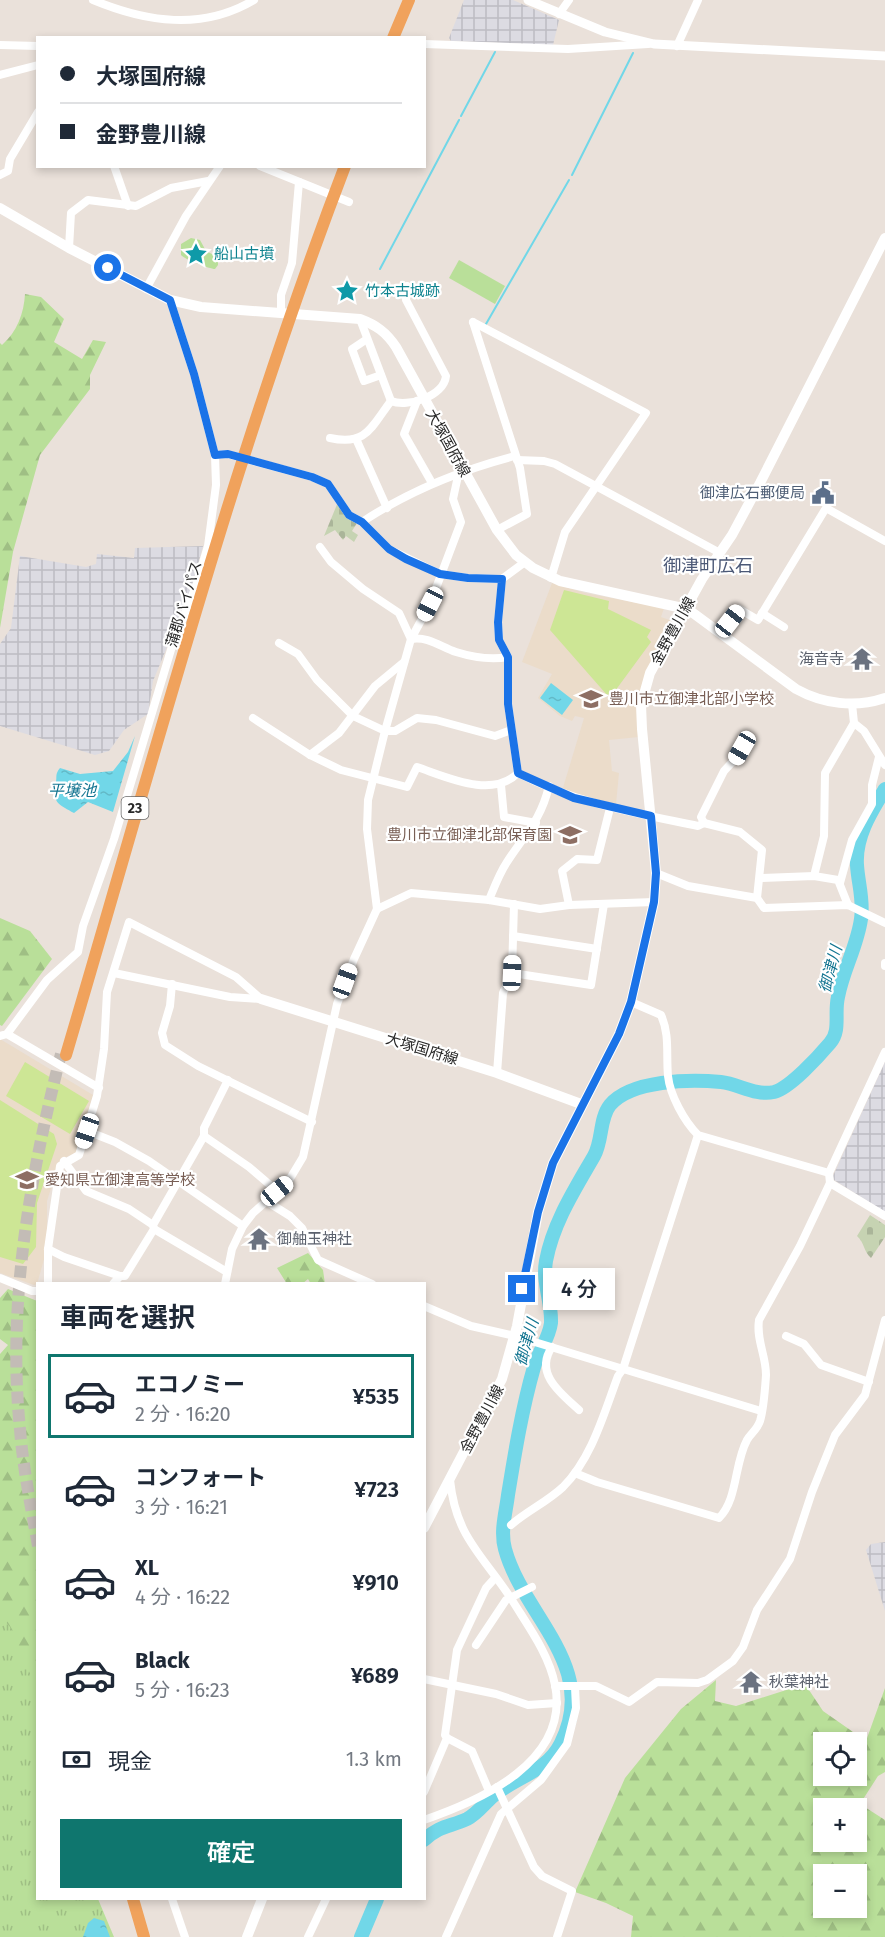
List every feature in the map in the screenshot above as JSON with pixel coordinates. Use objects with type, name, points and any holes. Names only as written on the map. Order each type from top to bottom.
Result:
[{"type":"highway","points":[[396,36],[411,0]]},
{"type":"highway","name":"蒲郡バイパス","points":[[64,1055],[210,562],[281,338],[341,168]]},
{"type":"highway","points":[[128,1900],[139,1937]]},
{"type":"highway","points":[[133,1900],[144,1937]]},
{"type":"main road","name":"大塚国府線","points":[[0,208],[69,248],[170,300],[201,307],[360,319],[374,324],[389,337],[420,400],[461,474],[509,548],[525,562],[551,578],[686,610],[805,694],[823,700],[852,704],[885,698]]},
{"type":"main road","name":"金野豊川線","points":[[426,1524],[502,1379],[520,1338],[538,1212],[553,1163],[581,1104],[619,1034],[631,1002],[654,902],[656,873],[642,729],[643,693],[650,673],[702,579],[720,553],[760,483],[885,238]]},
{"type":"main road","name":"大塚国府線","points":[[261,999],[497,1073],[581,1104]]},
{"type":"main road","points":[[246,1937],[262,1900]]},
{"type":"street","points":[[93,0],[121,11],[172,21],[214,17],[254,0]]},
{"type":"street","points":[[528,0],[605,32],[654,44]]},
{"type":"street","points":[[559,14],[568,0]]},
{"type":"street","points":[[677,46],[698,0]]},
{"type":"street","points":[[595,47],[605,32]]},
{"type":"street","points":[[426,44],[595,47],[654,44],[885,56]]},
{"type":"street","points":[[0,45],[36,46]]},
{"type":"street","points":[[0,75],[36,66]]},
{"type":"street","points":[[0,175],[8,171],[10,159],[36,115]]},
{"type":"street","points":[[115,168],[128,206]]},
{"type":"street","points":[[146,289],[208,181],[218,168]]},
{"type":"street","points":[[265,168],[349,202]]},
{"type":"street","points":[[69,248],[71,213],[75,207],[88,200],[136,206],[171,188],[208,181]]},
{"type":"street","points":[[281,313],[281,295],[292,263],[299,182]]},
{"type":"street","points":[[407,286],[406,300],[446,376],[444,384],[420,400],[404,434],[432,483]]},
{"type":"street","points":[[99,1088],[4,1035],[47,980],[78,952],[84,926],[114,839],[173,644],[205,557],[216,485],[215,455],[194,374],[170,300]]},
{"type":"street","points":[[360,319],[391,401]]},
{"type":"street","points":[[497,530],[527,514],[516,458],[473,322],[646,413],[565,532],[551,578]]},
{"type":"street","points":[[367,339],[352,348],[364,381],[381,375]]},
{"type":"street","points":[[391,401],[420,400]]},
{"type":"street","points":[[330,438],[348,442],[357,441],[368,431],[391,401]]},
{"type":"street","points":[[357,441],[387,508]]},
{"type":"street","points":[[215,455],[228,454],[312,477],[328,484],[349,515],[362,522],[389,549],[440,574],[502,579],[525,562]]},
{"type":"street","points":[[362,522],[432,483],[516,458],[544,461],[720,553]]},
{"type":"street","points":[[225,1282],[232,1249],[243,1226],[288,1182],[300,1166],[312,1122],[332,1021],[354,959],[377,909],[367,829],[368,800],[384,731],[411,639],[430,604],[461,522],[453,499],[461,474]]},
{"type":"street","points":[[720,633],[740,609],[758,620],[826,508],[885,542]]},
{"type":"street","points":[[320,547],[331,562],[363,589],[399,613],[411,639]]},
{"type":"street","points":[[502,579],[498,622],[499,640],[508,657],[511,730],[518,773]]},
{"type":"street","points":[[762,613],[784,627]]},
{"type":"street","points":[[411,639],[421,637],[456,652],[477,657],[496,659],[508,657]]},
{"type":"street","points":[[279,643],[298,654],[317,680],[353,716],[384,731],[395,731],[417,718],[436,720],[495,736],[511,730]]},
{"type":"street","points":[[310,755],[339,733],[375,686],[404,662]]},
{"type":"street","points":[[814,876],[824,836],[825,773],[854,723],[852,704]]},
{"type":"street","points":[[253,718],[310,755],[341,770],[407,787],[417,767],[459,782],[501,785],[518,773]]},
{"type":"street","points":[[854,723],[864,730],[885,765]]},
{"type":"street","points":[[704,823],[701,817],[724,771],[736,759],[749,737]]},
{"type":"street","points":[[848,905],[840,883],[852,840],[864,823],[872,804],[872,785],[879,757]]},
{"type":"street","points":[[518,773],[561,793],[610,808],[699,826],[704,823],[740,832],[762,850],[761,878],[757,898]]},
{"type":"street","points":[[501,785],[504,817],[536,823]]},
{"type":"street","points":[[489,900],[507,861],[536,823],[544,807],[549,786]]},
{"type":"street","points":[[569,905],[562,871],[577,859],[597,860],[610,808]]},
{"type":"street","points":[[656,873],[688,886],[757,898],[764,908],[848,905],[885,923]]},
{"type":"street","points":[[761,878],[814,876],[840,883]]},
{"type":"street","points":[[377,909],[411,893],[489,900],[540,909],[569,905],[654,902]]},
{"type":"street","points":[[497,1073],[503,993],[512,973],[514,904]]},
{"type":"street","points":[[512,973],[591,985],[604,904]]},
{"type":"street","points":[[48,1282],[48,1249],[60,1166],[64,1161],[79,1155],[87,1131],[99,1088],[107,992],[129,922],[236,976],[261,999]]},
{"type":"street","points":[[513,936],[597,949]]},
{"type":"street","points":[[114,973],[230,997],[261,999]]},
{"type":"street","points":[[172,984],[170,1006],[162,1033],[165,1045],[312,1122]]},
{"type":"street","points":[[631,1002],[661,1015],[667,1029],[670,1086],[689,1126],[698,1135],[829,1173]]},
{"type":"street","points":[[575,1473],[597,1482],[718,1518],[727,1510],[741,1456],[748,1439],[756,1430],[761,1410],[766,1375],[757,1333],[759,1320],[800,1246],[830,1183],[829,1173],[885,1052]]},
{"type":"street","points":[[48,1249],[64,1257],[125,1276],[204,1136],[204,1128],[228,1080]]},
{"type":"street","points":[[87,1131],[115,1142],[161,1169],[243,1226]]},
{"type":"street","points":[[511,1525],[547,1500],[575,1473],[596,1436],[618,1376],[624,1369],[698,1135]]},
{"type":"street","points":[[204,1136],[249,1167],[277,1191]]},
{"type":"street","points":[[64,1161],[86,1191],[129,1209],[153,1227],[227,1272]]},
{"type":"street","points":[[830,1183],[885,1216]]},
{"type":"street","points":[[266,1201],[290,1216],[302,1228],[318,1260],[368,1282]]},
{"type":"street","points":[[115,1282],[120,1276]]},
{"type":"street","points":[[0,1278],[32,1292],[36,1291]]},
{"type":"street","points":[[426,1307],[471,1326],[520,1338],[761,1410]]},
{"type":"street","points":[[557,1686],[602,1688],[629,1702],[657,1682],[698,1683],[720,1672],[733,1661],[743,1647],[757,1610],[790,1559],[812,1492],[835,1435],[862,1400],[885,1320]]},
{"type":"street","points":[[786,1336],[804,1344],[821,1365],[869,1382]]},
{"type":"street","points":[[549,1347],[545,1361],[550,1382],[579,1410]]},
{"type":"street","points":[[426,1819],[459,1808],[495,1790],[517,1774],[542,1746],[555,1719],[557,1703],[557,1686],[543,1652],[510,1598],[461,1527],[450,1480]]},
{"type":"street","points":[[426,1787],[447,1738],[445,1735],[457,1665],[457,1650],[486,1588],[495,1578]]},
{"type":"street","points":[[476,1645],[495,1613],[510,1598],[532,1587]]},
{"type":"street","points":[[426,1679],[496,1694],[528,1705],[557,1703]]},
{"type":"street","points":[[446,1937],[492,1833],[507,1805],[525,1796],[559,1757],[573,1726],[576,1708],[575,1687]]},
{"type":"street","points":[[447,1738],[472,1751],[495,1790],[507,1805],[534,1867],[542,1876],[572,1891],[557,1937]]},
{"type":"street","points":[[172,1900],[185,1937]]},
{"type":"street","points":[[308,1937],[326,1900]]},
{"type":"shaded area","points":[[464,0],[513,0],[559,20],[553,45],[451,41],[449,38]]},
{"type":"shaded area","points":[[203,546],[191,589],[153,681],[148,714],[124,730],[109,751],[95,755],[0,726],[0,644],[11,628],[20,556],[86,567],[96,564],[97,554],[134,558],[135,548]]},
{"type":"shaded area","points":[[552,583],[585,593],[664,608],[661,617],[675,622],[658,651],[639,737],[609,740],[612,771],[619,773],[616,804],[562,791],[584,718],[575,716],[572,721],[560,716],[538,698],[552,674],[522,662]]},
{"type":"shaded area","name":"愛知県立御津高等学校","points":[[0,1039],[93,1095],[77,1152],[60,1160],[47,1201],[47,1249],[38,1282],[34,1285],[0,1273]]},
{"type":"shaded area","points":[[885,1062],[885,1212],[834,1180],[833,1176]]},
{"type":"shaded area","points":[[885,1542],[885,1611],[866,1550],[871,1544]]},
{"type":"green space","name":"船山古墳","points":[[191,238],[200,240],[206,251],[218,257],[218,265],[215,269],[197,264],[181,255],[181,244]]},
{"type":"green space","points":[[459,260],[505,286],[495,304],[449,278]]},
{"type":"green space","points":[[25,294],[41,297],[64,319],[54,342],[82,359],[93,340],[106,342],[90,375],[90,389],[40,455],[13,552],[0,628],[0,343],[2,345],[16,328]]},
{"type":"green space","points":[[338,502],[357,523],[352,531],[358,535],[354,542],[346,536],[343,540],[335,530],[324,536]]},
{"type":"green space","points":[[564,590],[609,601],[608,609],[651,630],[647,637],[651,642],[615,691],[607,695],[550,630]]},
{"type":"green space","points":[[0,918],[30,931],[52,959],[2,1026],[0,1025]]},
{"type":"green space","points":[[25,1062],[89,1101],[70,1134],[6,1096]]},
{"type":"green space","points":[[0,1100],[54,1134],[57,1144],[37,1203],[36,1247],[23,1264],[0,1257]]},
{"type":"green space","points":[[870,1215],[885,1225],[885,1237],[871,1258],[857,1236]]},
{"type":"green space","points":[[308,1253],[323,1270],[325,1282],[310,1282],[308,1279],[304,1282],[286,1282],[277,1268]]},
{"type":"green space","points":[[8,1289],[36,1301],[36,1860],[0,1875],[0,1354],[8,1345],[0,1339],[0,1298]]},
{"type":"green space","points":[[0,1615],[10,1627],[36,1688],[36,1900],[98,1900],[114,1937],[0,1937]]},
{"type":"green space","points":[[716,1680],[715,1701],[736,1706],[805,1684],[823,1711],[853,1732],[813,1732],[813,1786],[867,1786],[867,1738],[885,1688],[885,1772],[878,1776],[864,1798],[813,1798],[813,1852],[867,1852],[867,1808],[885,1820],[885,1937],[631,1937],[633,1916],[575,1892],[625,1778],[681,1709]]},
{"type":"water","points":[[551,683],[573,700],[562,715],[540,698]]},
{"type":"water","name":"平壌池","points":[[135,736],[113,812],[88,802],[74,813],[57,802],[55,789],[60,768],[80,774],[113,771],[128,752]]},
{"type":"water","points":[[94,1918],[104,1921],[110,1937],[83,1937],[88,1923]]},
{"type":"waterway","points":[[461,116],[495,52]]},
{"type":"waterway","points":[[572,175],[633,53]]},
{"type":"waterway","points":[[380,269],[459,120]]},
{"type":"waterway","points":[[486,324],[569,180]]},
{"type":"waterway","name":"御津川","points":[[426,1838],[440,1829],[471,1817],[501,1790],[548,1761],[561,1743],[571,1715],[571,1690],[565,1665],[514,1573],[505,1549],[503,1528],[526,1399],[536,1361],[551,1323],[545,1277],[549,1247],[566,1207],[597,1150],[602,1123],[607,1111],[610,1105],[632,1090],[678,1081],[721,1082],[754,1091],[774,1092],[796,1078],[825,1049],[835,1033],[838,997],[861,919],[857,865],[861,835],[885,789]]},
{"type":"waterway","name":"御津川","points":[[361,1937],[377,1900]]},
{"type":"tunnel","points":[[36,1534],[21,1444],[17,1381],[19,1287],[31,1193],[61,1054]]},
{"type":"place","name":"船山古墳","points":[[196,254]]},
{"type":"place","name":"竹本古城跡","points":[[347,291]]},
{"type":"place","name":"御津広石郵便局","points":[[823,493]]},
{"type":"place","name":"海音寺","points":[[862,659]]},
{"type":"place","name":"豊川市立御津北部小学校","points":[[591,699]]},
{"type":"place","name":"豊川市立御津北部保育園","points":[[570,835]]},
{"type":"place","name":"愛知県立御津高等学校","points":[[27,1180]]},
{"type":"place","name":"御舳玉神社","points":[[259,1239]]},
{"type":"place","name":"秋葉神社","points":[[751,1682]]},
{"type":"district","name":"御津町広石","points":[[708,566]]},
{"type":"route","points":[[108,268],[170,300],[194,374],[215,455],[228,454],[312,477],[328,484],[349,515],[362,522],[389,549],[440,574],[502,579],[498,622],[499,640],[508,657],[508,704],[518,773],[574,798],[651,816],[656,873],[654,902],[631,1002],[619,1034],[581,1104],[553,1163],[538,1212],[522,1289]]}]
